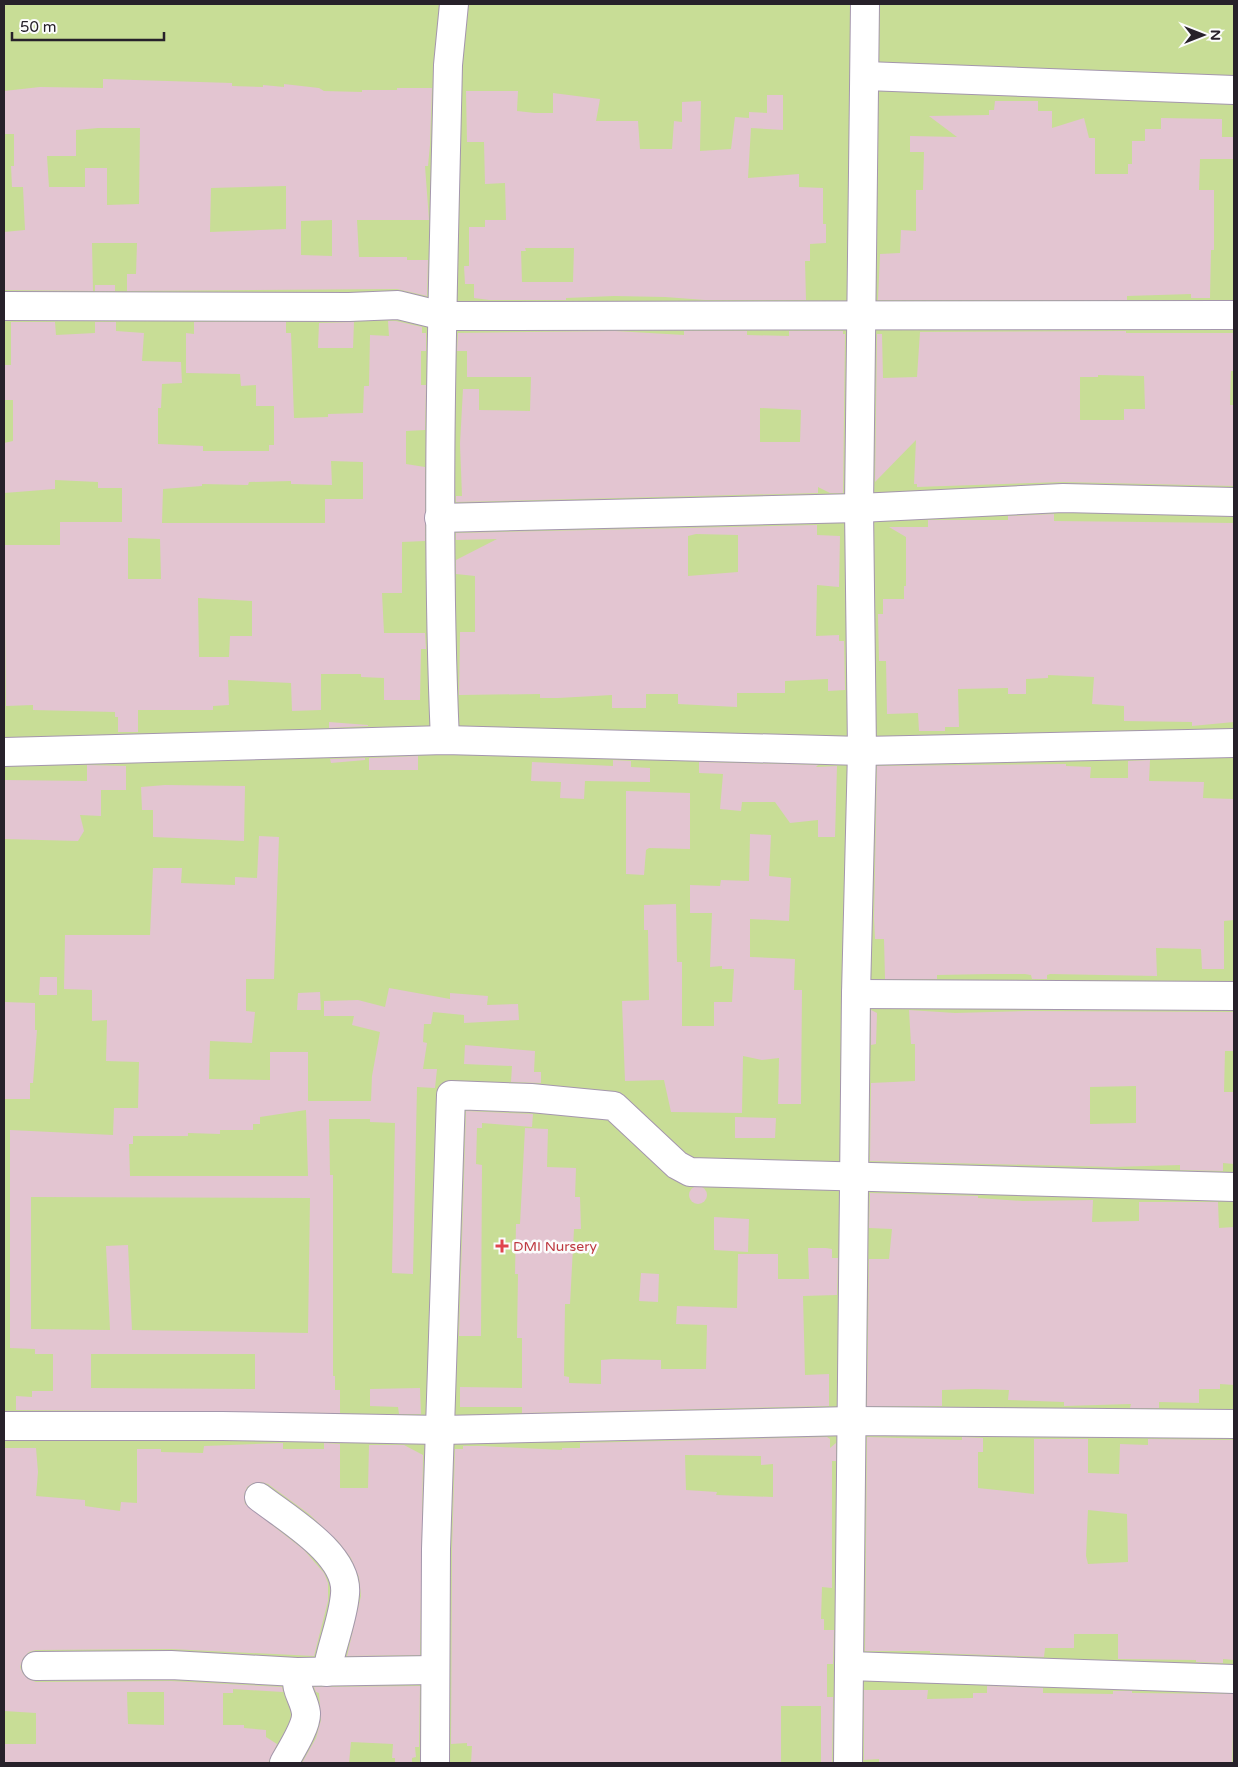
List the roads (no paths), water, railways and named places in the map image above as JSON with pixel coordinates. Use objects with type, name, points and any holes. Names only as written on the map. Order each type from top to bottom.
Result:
[{"type":"street","points":[[445,740],[440,618],[439,518],[448,65],[454,4]]},
{"type":"street","points":[[848,1763],[856,994],[862,751],[859,508],[866,76],[865,4]]},
{"type":"street","points":[[866,76],[1234,90]]},
{"type":"street","points":[[4,306],[349,307],[398,305],[443,316],[1234,315]]},
{"type":"street","points":[[439,518],[859,508],[1063,498],[1234,502]]},
{"type":"street","points":[[4,752],[445,740],[862,751],[1234,743]]},
{"type":"street","points":[[856,994],[1234,996]]},
{"type":"street","points":[[434,1763],[451,1095],[531,1098],[614,1106],[678,1165],[690,1172],[1234,1187]]},
{"type":"street","points":[[4,1426],[222,1426],[441,1430],[852,1421],[1234,1424]]},
{"type":"street","points":[[259,1497],[327,1549],[338,1564],[346,1592],[330,1650],[327,1672]]},
{"type":"street","points":[[36,1666],[171,1665],[297,1672],[435,1670]]},
{"type":"street","points":[[849,1666],[1234,1679]]},
{"type":"street","points":[[284,1763],[306,1718],[298,1693],[297,1672]]},
{"type":"place","name":"DMI Nursery","points":[[502,1246]]}]
